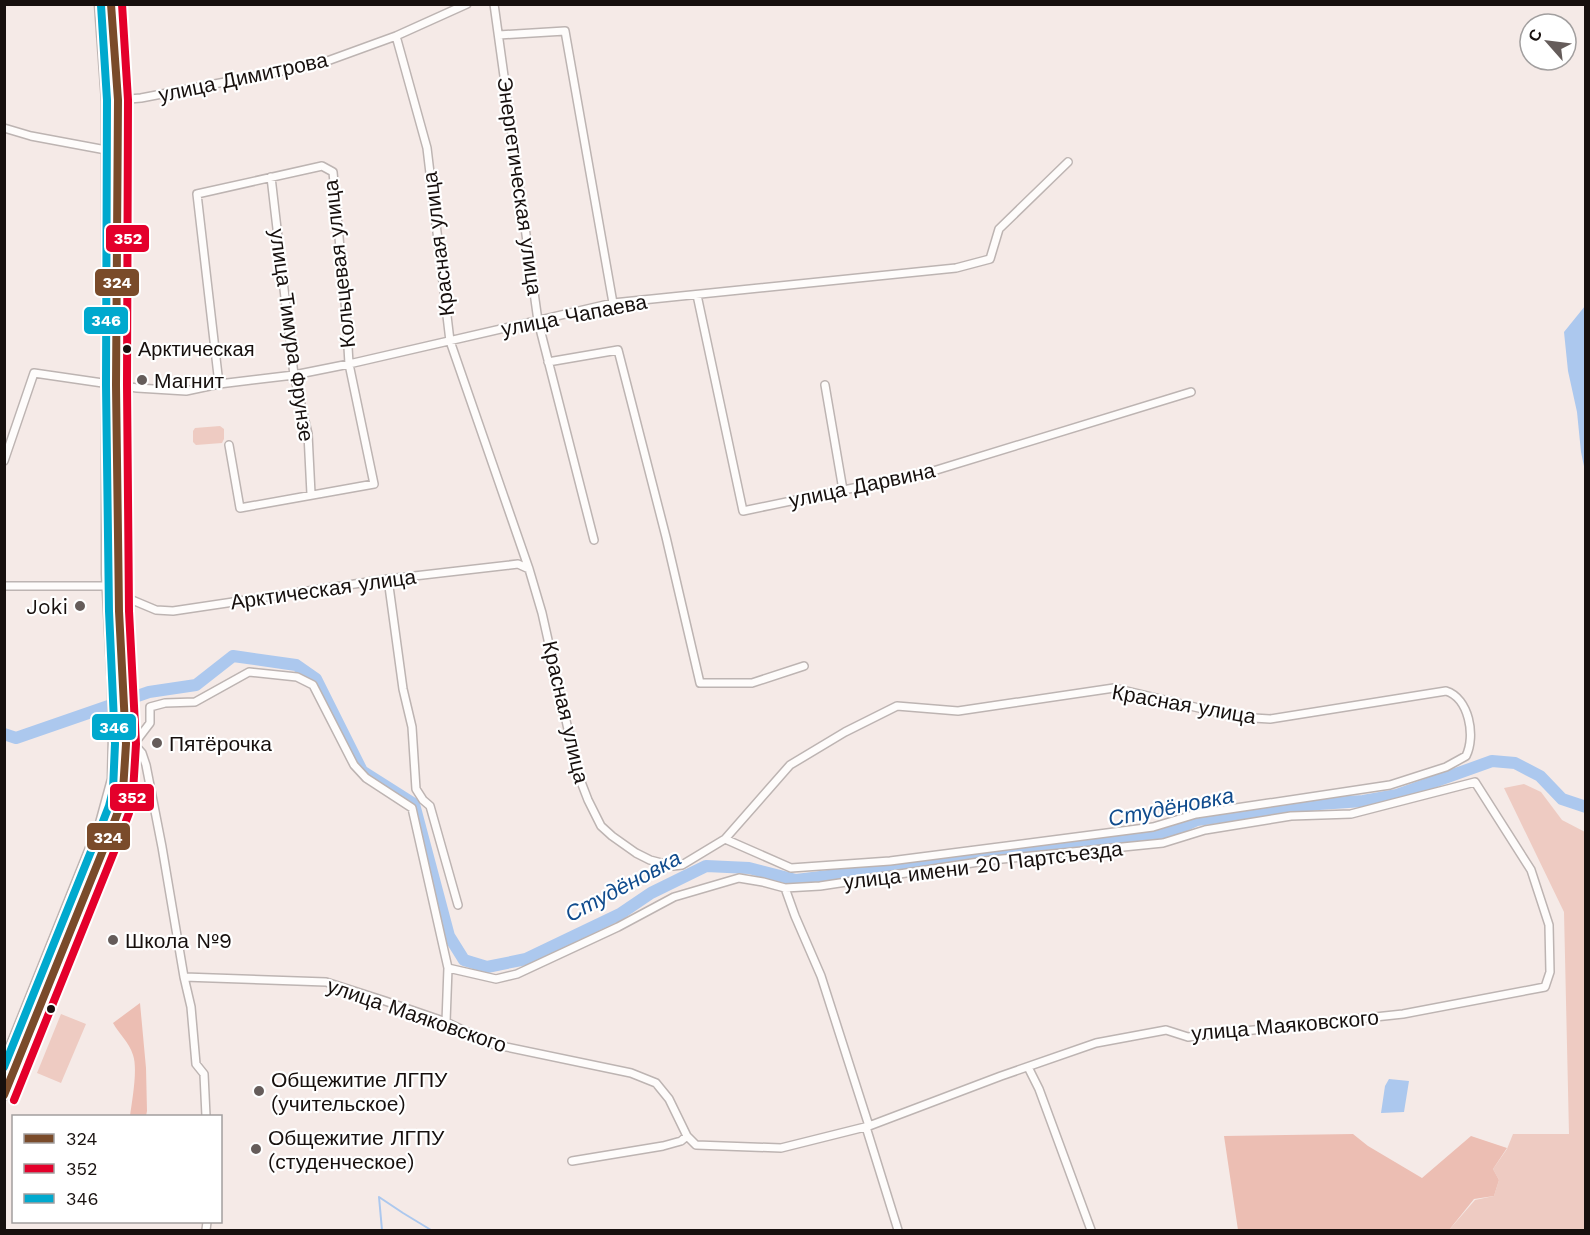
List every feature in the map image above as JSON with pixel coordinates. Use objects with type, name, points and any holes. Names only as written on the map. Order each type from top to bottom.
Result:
[{"type":"main road","points":[[4,1062],[100,823],[112,779],[112,686],[106,574],[106,101],[99,4]]},
{"type":"main road","points":[[4,1096],[119,809],[129,741],[119,611],[116,385],[118,100],[111,4]]},
{"type":"main road","points":[[106,574],[110,580],[113,580],[119,574]]},
{"type":"main road","points":[[108,612],[111,605],[115,605],[119,611]]},
{"type":"street","name":"улица Димитрова","points":[[118,100],[141,98],[319,64],[396,36],[467,4]]},
{"type":"street","name":"Энергетическая улица","points":[[495,4],[538,321],[594,540]]},
{"type":"street","points":[[499,35],[565,31],[613,303]]},
{"type":"street","name":"Красная улица","points":[[396,36],[427,148],[450,341],[529,569],[542,613],[578,774],[601,826],[636,853],[650,860],[673,866],[682,865],[725,839],[790,765],[845,732],[897,706],[958,711],[1114,688],[1237,717],[1270,719],[1446,691],[1454,694],[1461,701]]},
{"type":"street","points":[[4,120],[5,129],[106,150]]},
{"type":"street","name":"улица Чапаева","points":[[4,461],[34,373],[137,388],[186,391],[219,384],[294,375],[349,364],[613,303],[956,268],[990,259],[999,229],[1068,162]]},
{"type":"street","name":"Кольцевая улица","points":[[219,384],[197,194],[322,166],[333,172],[349,364],[374,484],[240,508],[229,445]]},
{"type":"street","name":"улица Тимура Фрунзе","points":[[271,177],[294,375],[308,434],[311,494]]},
{"type":"street","name":"улица Дарвина","points":[[697,295],[743,511],[930,472],[1191,392]]},
{"type":"street","points":[[549,362],[618,350],[666,537],[700,683],[752,683],[804,666]]},
{"type":"street","points":[[825,385],[843,490]]},
{"type":"street","name":"Арктическая улица","points":[[107,586],[125,597],[156,610],[172,611],[388,579],[518,564],[529,569]]},
{"type":"street","points":[[388,579],[403,689],[412,727],[416,789],[430,806],[458,906]]},
{"type":"street","points":[[4,586],[107,586]]},
{"type":"street","points":[[206,1115],[204,1074],[196,1064],[191,1007],[146,765],[142,753],[129,741],[150,723],[150,707],[195,702],[249,672],[297,677],[313,685],[354,765],[366,778],[412,808],[448,968],[446,1023]]},
{"type":"street","name":"улица имени 20 Партсъезда","points":[[725,839],[791,868],[890,861],[1153,827],[1196,814],[1390,786],[1446,767],[1466,756],[1470,743],[1470,732],[1467,712],[1461,701]]},
{"type":"street","name":"улица имени 20 Партсъезда","points":[[448,968],[496,978],[517,974],[618,927],[674,897],[739,878],[785,888],[820,886],[992,860],[1163,843],[1205,830],[1281,818],[1351,814],[1475,782],[1531,870],[1549,924],[1550,972],[1545,987]]},
{"type":"street","points":[[785,888],[821,976],[898,1230]]},
{"type":"street","name":"улица Маяковского","points":[[184,977],[326,982],[385,1000],[446,1023],[492,1044],[631,1073],[656,1083],[669,1099],[687,1136],[696,1145],[781,1148],[867,1127],[1096,1043],[1166,1030],[1188,1036],[1403,1014],[1545,987]]},
{"type":"street","points":[[1028,1067],[1039,1089],[1091,1230]]},
{"type":"street","points":[[572,1161],[663,1146],[681,1141],[687,1136]]},
{"type":"shaded area","points":[[220,426],[224,429],[222,443],[196,445],[193,442],[195,428]]},
{"type":"shaded area","points":[[1524,784],[1541,792],[1562,820],[1585,832],[1585,1230],[1449,1230],[1475,1200],[1494,1196],[1499,1180],[1493,1169],[1507,1149],[1513,1134],[1569,1134],[1564,912],[1504,788]]},
{"type":"shaded area","points":[[140,1003],[146,1068],[146,1115],[130,1115],[135,1068],[133,1055],[113,1023]]},
{"type":"shaded area","points":[[61,1014],[86,1024],[61,1083],[37,1073]]},
{"type":"shaded area","points":[[1353,1134],[1368,1146],[1422,1178],[1471,1136],[1507,1148],[1493,1169],[1499,1180],[1494,1196],[1474,1199],[1449,1230],[1238,1230],[1224,1136]]},
{"type":"water","points":[[1585,306],[1585,471],[1577,412],[1568,371],[1564,332]]},
{"type":"water","points":[[1389,1079],[1409,1081],[1404,1112],[1381,1113],[1385,1086]]},
{"type":"waterway","name":"Студёновка","points":[[4,734],[16,738],[149,692],[196,685],[233,656],[296,665],[316,679],[362,771],[414,804],[449,936],[464,960],[487,967],[526,959],[620,914],[651,893],[706,866],[749,868],[796,880],[1163,835],[1197,820],[1397,795],[1492,761],[1515,763],[1540,776],[1562,799],[1586,807]]},
{"type":"waterway","points":[[382,1230],[379,1197],[431,1230]]},
{"type":"transit line","name":"324","points":[[4,1095],[110,833],[123,791],[126,744],[119,611],[116,385],[118,100],[111,4]]},
{"type":"transit line","name":"352","points":[[14,1100],[120,837],[129,813],[133,792],[136,744],[129,611],[128,100],[122,4]]},
{"type":"transit line","name":"346","points":[[4,1067],[100,829],[113,790],[115,744],[109,611],[106,385],[107,100],[101,5]]},
{"type":"place","name":"Арктическая","points":[[127,349]]},
{"type":"place","name":"Магнит","points":[[142,380]]},
{"type":"place","name":"Joki","points":[[80,606]]},
{"type":"place","name":"Пятёрочка","points":[[157,743]]},
{"type":"place","name":"Школа №9","points":[[113,940]]},
{"type":"place","name":"Общежитие ЛГПУ (учительское)","points":[[259,1091]]},
{"type":"place","name":"Общежитие ЛГПУ (студенческое)","points":[[256,1149]]}]
